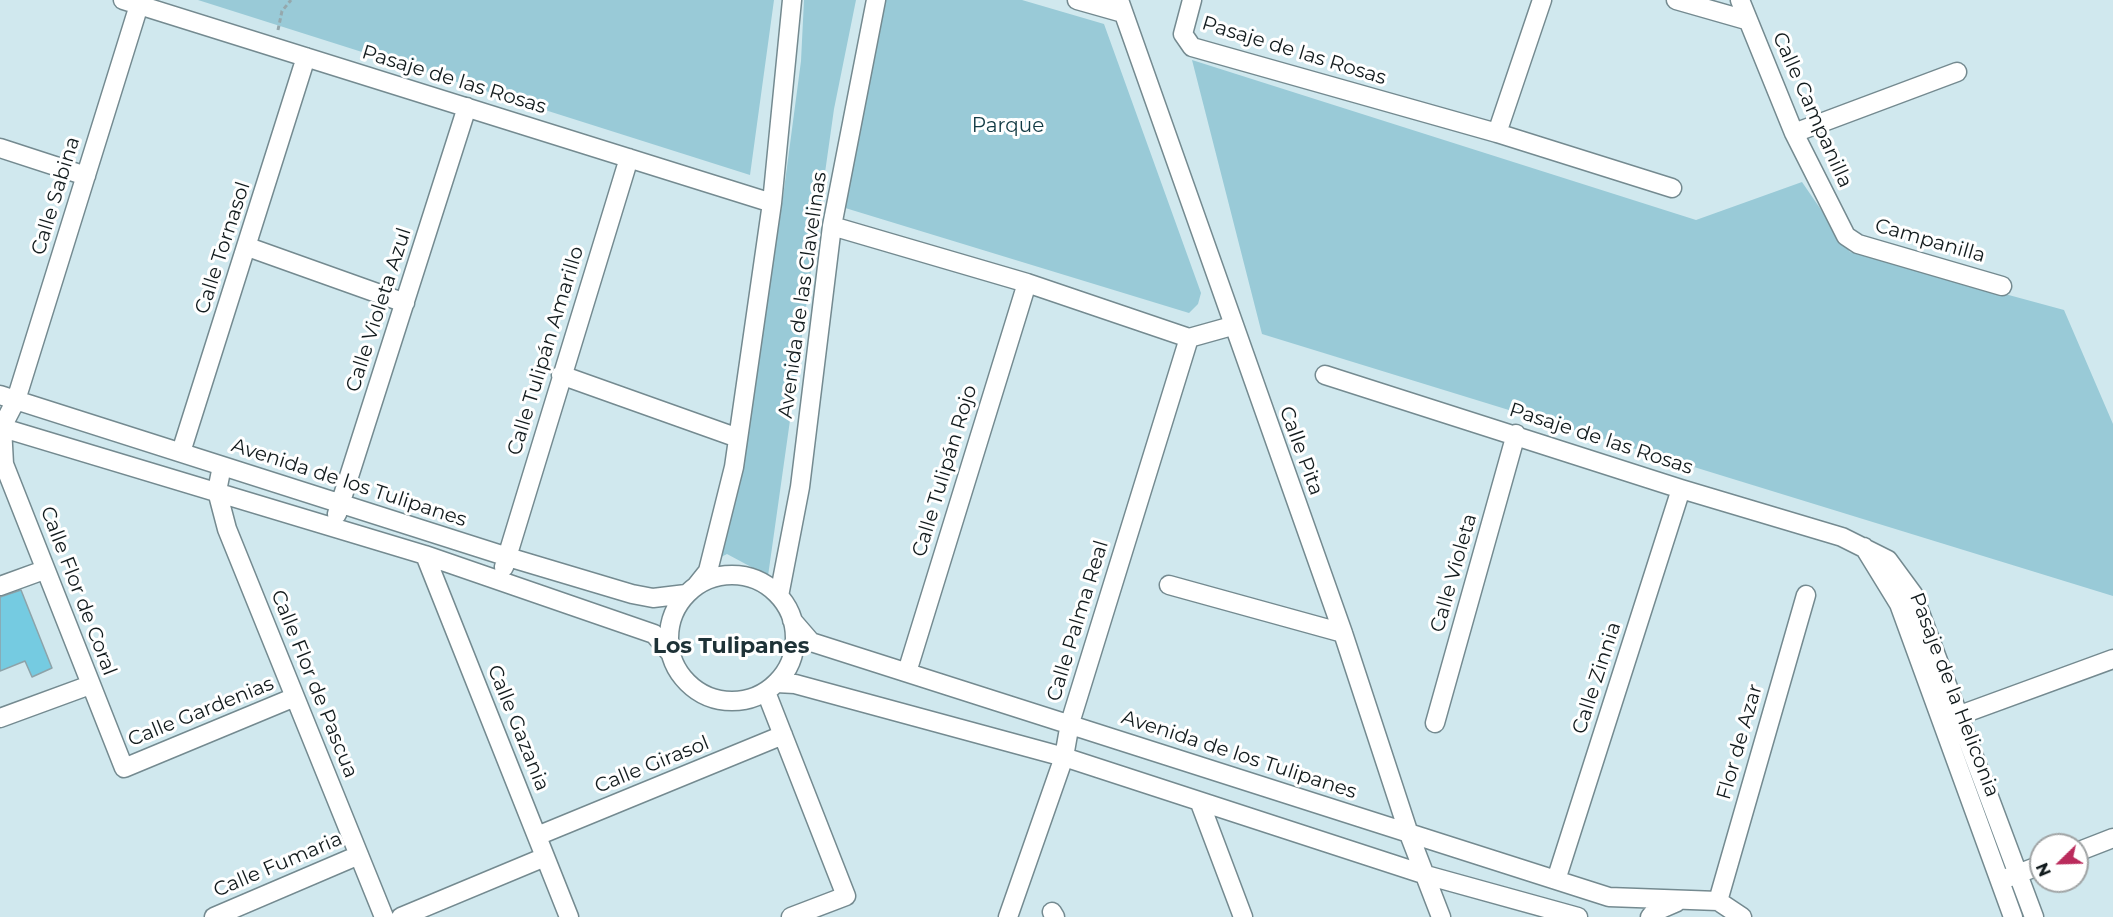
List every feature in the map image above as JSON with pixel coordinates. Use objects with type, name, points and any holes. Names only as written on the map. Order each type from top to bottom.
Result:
[{"type":"street","points":[[671,654],[669,628],[678,604],[708,571],[734,467],[772,203],[792,0]]},
{"type":"street","name":"Avenida de las Clavelinas","points":[[779,596],[800,487],[832,226],[876,0]]},
{"type":"street","points":[[1077,0],[1121,6]]},
{"type":"street","name":"Pasaje de las Rosas","points":[[1192,0],[1183,34],[1192,47],[1497,133],[1672,188]]},
{"type":"street","points":[[1497,133],[1542,0]]},
{"type":"street","points":[[1676,0],[1746,20]]},
{"type":"street","name":"Calle Campanilla","points":[[1740,0],[1746,20],[1794,133],[1846,236]]},
{"type":"street","name":"Pasaje de las Rosas","points":[[131,2],[772,203]]},
{"type":"street","name":"Calle Sabina","points":[[1,427],[8,397],[86,176],[131,2]]},
{"type":"street","name":"Calle Pita","points":[[1121,6],[1232,326],[1343,633],[1409,834],[1441,917]]},
{"type":"street","name":"Calle Tornasol","points":[[181,452],[248,247],[306,57]]},
{"type":"street","points":[[1794,133],[1957,72]]},
{"type":"street","name":"Calle Violeta Azul","points":[[333,526],[467,107]]},
{"type":"street","points":[[0,148],[86,176]]},
{"type":"street","name":"Calle Tulipán Amarillo","points":[[500,580],[629,158]]},
{"type":"street","points":[[832,226],[1027,283],[1189,338],[1232,326]]},
{"type":"street","name":"Campanilla","points":[[1846,236],[1858,244],[2002,286]]},
{"type":"street","points":[[248,247],[405,303]]},
{"type":"street","name":"Calle Tulipán Rojo","points":[[907,672],[1027,283]]},
{"type":"street","name":"Calle Palma Real","points":[[1008,917],[1064,757],[1070,723],[1189,338]]},
{"type":"street","points":[[561,375],[738,438]]},
{"type":"street","name":"Pasaje de las Rosas","points":[[1325,375],[1516,434],[1681,489],[1842,537],[1863,546]]},
{"type":"street","name":"Avenida de los Tulipanes","points":[[8,397],[507,557],[632,594],[653,598],[691,590]]},
{"type":"street","points":[[1,427],[425,555],[654,634],[671,654],[682,677],[697,690],[714,699],[740,701],[771,687],[795,684],[1064,757],[1426,875],[1578,917]]},
{"type":"street","name":"Calle Flor de Coral","points":[[1,427],[4,464],[124,768]]},
{"type":"street","name":"Calle Violeta","points":[[1436,723],[1516,434]]},
{"type":"street","name":"Calle Flor de Pascua","points":[[222,466],[217,491],[227,529],[384,917]]},
{"type":"street","name":"Calle Zinnia","points":[[1556,880],[1681,489]]},
{"type":"street","name":"Pasaje de la Heliconia","points":[[1863,546],[1888,560],[1914,594],[2034,917]]},
{"type":"street","name":"Pasaje de la Heliconia","points":[[1863,546],[1899,604],[2013,917]]},
{"type":"street","name":"Calle Gazania","points":[[425,555],[569,917]]},
{"type":"street","points":[[0,586],[45,570]]},
{"type":"street","points":[[691,590],[720,576],[744,576],[757,580],[779,596],[792,620],[794,647],[791,660],[771,687]]},
{"type":"street","points":[[1169,585],[1343,633]]},
{"type":"street","name":"Flor de Azar","points":[[1718,901],[1806,595]]},
{"type":"street","name":"Avenida de los Tulipanes","points":[[792,620],[811,642],[1609,897],[1718,901],[1742,917]]},
{"type":"street","points":[[1942,723],[1960,714],[2113,659]]},
{"type":"street","points":[[0,718],[90,685]]},
{"type":"street","points":[[771,687],[783,735],[846,896],[791,917]]},
{"type":"street","name":"Calle Gardenias","points":[[124,768],[296,697]]},
{"type":"street","name":"Calle Girasol","points":[[537,836],[783,735]]},
{"type":"street","points":[[1200,803],[1243,917]]},
{"type":"street","points":[[2089,847],[2113,838]]},
{"type":"street","name":"Calle Fumaria","points":[[214,917],[359,855]]},
{"type":"street","points":[[401,917],[545,857]]},
{"type":"street","points":[[1999,881],[2029,870]]},
{"type":"street","points":[[1650,917],[1654,912],[1684,898]]},
{"type":"path","points":[[274,47],[282,11],[291,0]]},
{"type":"green space","points":[[198,0],[774,0],[750,175]]},
{"type":"green space","points":[[804,0],[856,0],[834,109],[768,576],[727,554],[717,559],[747,438],[801,61]]},
{"type":"green space","name":"Parque","points":[[879,0],[1022,0],[1104,24],[1201,293],[1198,304],[1189,313],[842,207]]},
{"type":"green space","points":[[1192,60],[1696,220],[1802,182],[1850,252],[2064,310],[2113,424],[2113,596],[1262,334]]},
{"type":"building","points":[[21,590],[52,668],[32,677],[25,661],[0,671],[0,597]]},
{"type":"district","name":"Los Tulipanes","points":[[731,647]]}]
